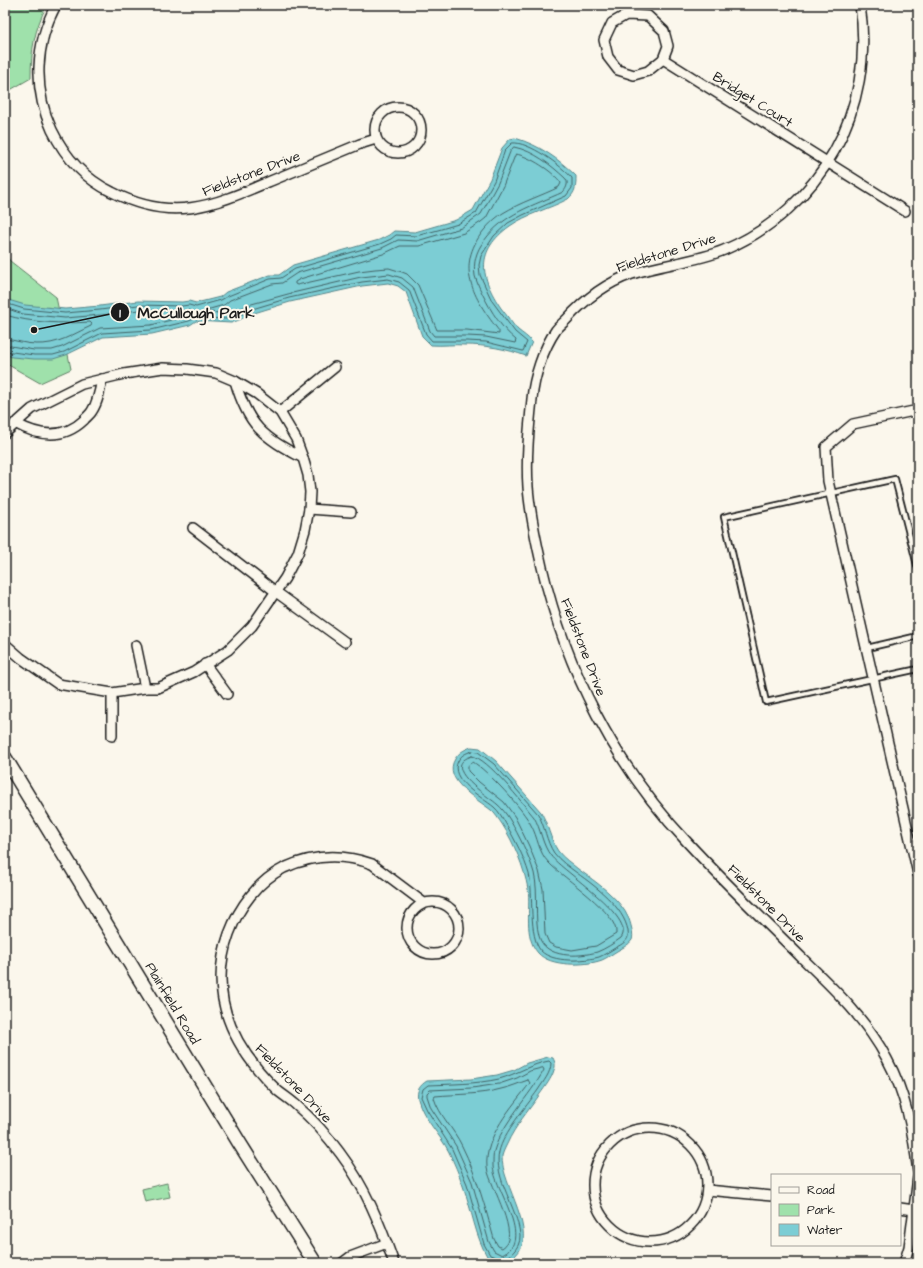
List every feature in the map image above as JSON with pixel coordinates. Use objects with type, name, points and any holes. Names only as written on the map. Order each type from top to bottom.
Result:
[{"type":"main road","name":"Plainfield Road","points":[[5,758],[240,1144],[315,1263]]},
{"type":"street","name":"Fieldstone Drive","points":[[56,5],[43,36],[39,57],[40,89],[47,120],[62,148],[78,167],[97,185],[121,197],[145,205],[163,208],[181,209],[204,206],[228,200],[360,144],[376,139]]},
{"type":"street","name":"Fieldstone Drive","points":[[860,5],[863,40],[857,94],[844,132],[828,163],[807,190],[792,206],[761,230],[744,240],[708,256],[642,271],[604,287],[577,307],[556,330],[543,356],[534,382],[528,453],[528,492],[533,528],[562,637],[579,679],[607,735],[628,769],[650,799],[680,835],[706,863],[839,993],[870,1030],[888,1061],[901,1092],[910,1121],[918,1172]]},
{"type":"street","points":[[626,15],[648,16],[664,31],[668,46],[663,58],[648,71],[634,75],[618,70],[608,57],[604,40],[612,22],[626,15]]},
{"type":"street","name":"Bridget Court","points":[[663,58],[828,163]]},
{"type":"street","points":[[396,106],[410,110],[420,121],[421,136],[413,148],[400,154],[386,150],[376,139],[375,125],[383,112],[396,106]]},
{"type":"street","points":[[828,163],[905,211]]},
{"type":"street","points":[[280,412],[335,367]]},
{"type":"street","points":[[5,433],[32,409],[82,384],[140,371],[163,368],[216,372],[257,394],[280,412],[296,439],[308,475],[310,492],[309,509],[305,530],[298,553],[276,592],[252,626],[228,650],[194,672],[158,688],[112,692],[58,684],[20,658],[5,644]]},
{"type":"street","points":[[15,424],[28,431],[52,434],[67,431],[79,425],[92,412],[100,394],[102,379]]},
{"type":"street","points":[[235,381],[241,402],[251,420],[266,436],[282,447],[303,458]]},
{"type":"street","points":[[918,410],[853,424],[826,447],[828,481],[918,874]]},
{"type":"street","points":[[309,509],[351,512]]},
{"type":"street","points":[[193,528],[276,592],[345,642]]},
{"type":"street","points":[[136,645],[145,688]]},
{"type":"street","points":[[205,664],[227,694]]},
{"type":"street","points":[[112,692],[112,736]]},
{"type":"street","name":"Fieldstone Drive","points":[[394,1263],[379,1221],[367,1196],[338,1150],[309,1117],[278,1090],[253,1064],[236,1040],[224,1005],[221,975],[223,957],[231,930],[244,903],[273,875],[296,863],[311,858],[325,856],[344,857],[372,864],[424,903]]},
{"type":"street","points":[[440,902],[454,912],[460,928],[455,944],[442,954],[425,954],[411,945],[406,929],[410,913],[424,903],[440,902]]},
{"type":"street","points":[[645,1128],[665,1129],[683,1138],[697,1152],[705,1170],[707,1190],[703,1208],[693,1223],[679,1234],[663,1241],[645,1242],[627,1238],[608,1224],[600,1214],[594,1197],[593,1179],[598,1160],[610,1144],[626,1132],[645,1128]]},
{"type":"street","points":[[904,1263],[913,1248],[914,1210],[918,1176]]},
{"type":"street","points":[[707,1190],[771,1196]]},
{"type":"street","points":[[901,1208],[914,1210]]},
{"type":"street","points":[[342,1263],[350,1257],[387,1243]]},
{"type":"lane","points":[[918,569],[895,480],[724,517],[766,702],[874,680],[918,669]]},
{"type":"lane","points":[[867,648],[918,636]]},
{"type":"green space","points":[[5,5],[47,5],[39,23],[34,41],[31,78],[5,93]]},
{"type":"green space","points":[[5,254],[10,261],[56,297],[71,369],[40,383],[5,363]]},
{"type":"green space","points":[[167,1183],[170,1197],[145,1202],[142,1189]]},
{"type":"water","points":[[515,138],[532,144],[548,153],[576,176],[575,189],[573,194],[568,199],[524,218],[510,226],[499,235],[491,245],[486,255],[484,265],[485,275],[494,297],[516,328],[532,342],[526,356],[504,349],[473,345],[431,345],[422,336],[406,292],[398,286],[388,283],[362,286],[290,302],[251,314],[231,323],[196,321],[190,325],[152,334],[103,337],[66,355],[53,359],[12,357],[5,354],[5,299],[25,305],[65,309],[138,301],[189,301],[196,303],[220,297],[226,292],[270,275],[279,275],[293,265],[379,240],[394,231],[415,232],[456,220],[473,210],[490,179],[502,148],[510,139]]},
{"type":"water","points":[[471,747],[480,748],[496,761],[541,812],[555,846],[562,856],[607,891],[620,904],[629,919],[633,935],[631,942],[604,959],[587,963],[559,963],[544,958],[538,953],[533,946],[529,931],[528,889],[521,864],[514,847],[502,824],[494,813],[470,795],[457,781],[453,774],[452,767],[455,759],[462,752]]},
{"type":"water","points":[[548,1057],[553,1058],[555,1062],[552,1076],[522,1118],[502,1156],[503,1168],[522,1222],[523,1235],[522,1246],[515,1256],[509,1261],[502,1262],[488,1258],[484,1250],[458,1173],[449,1152],[420,1106],[418,1091],[422,1084],[427,1081],[471,1079],[497,1075],[514,1070],[527,1063]]},
{"type":"place","name":"McCullough Park","points":[[34,330]]}]
